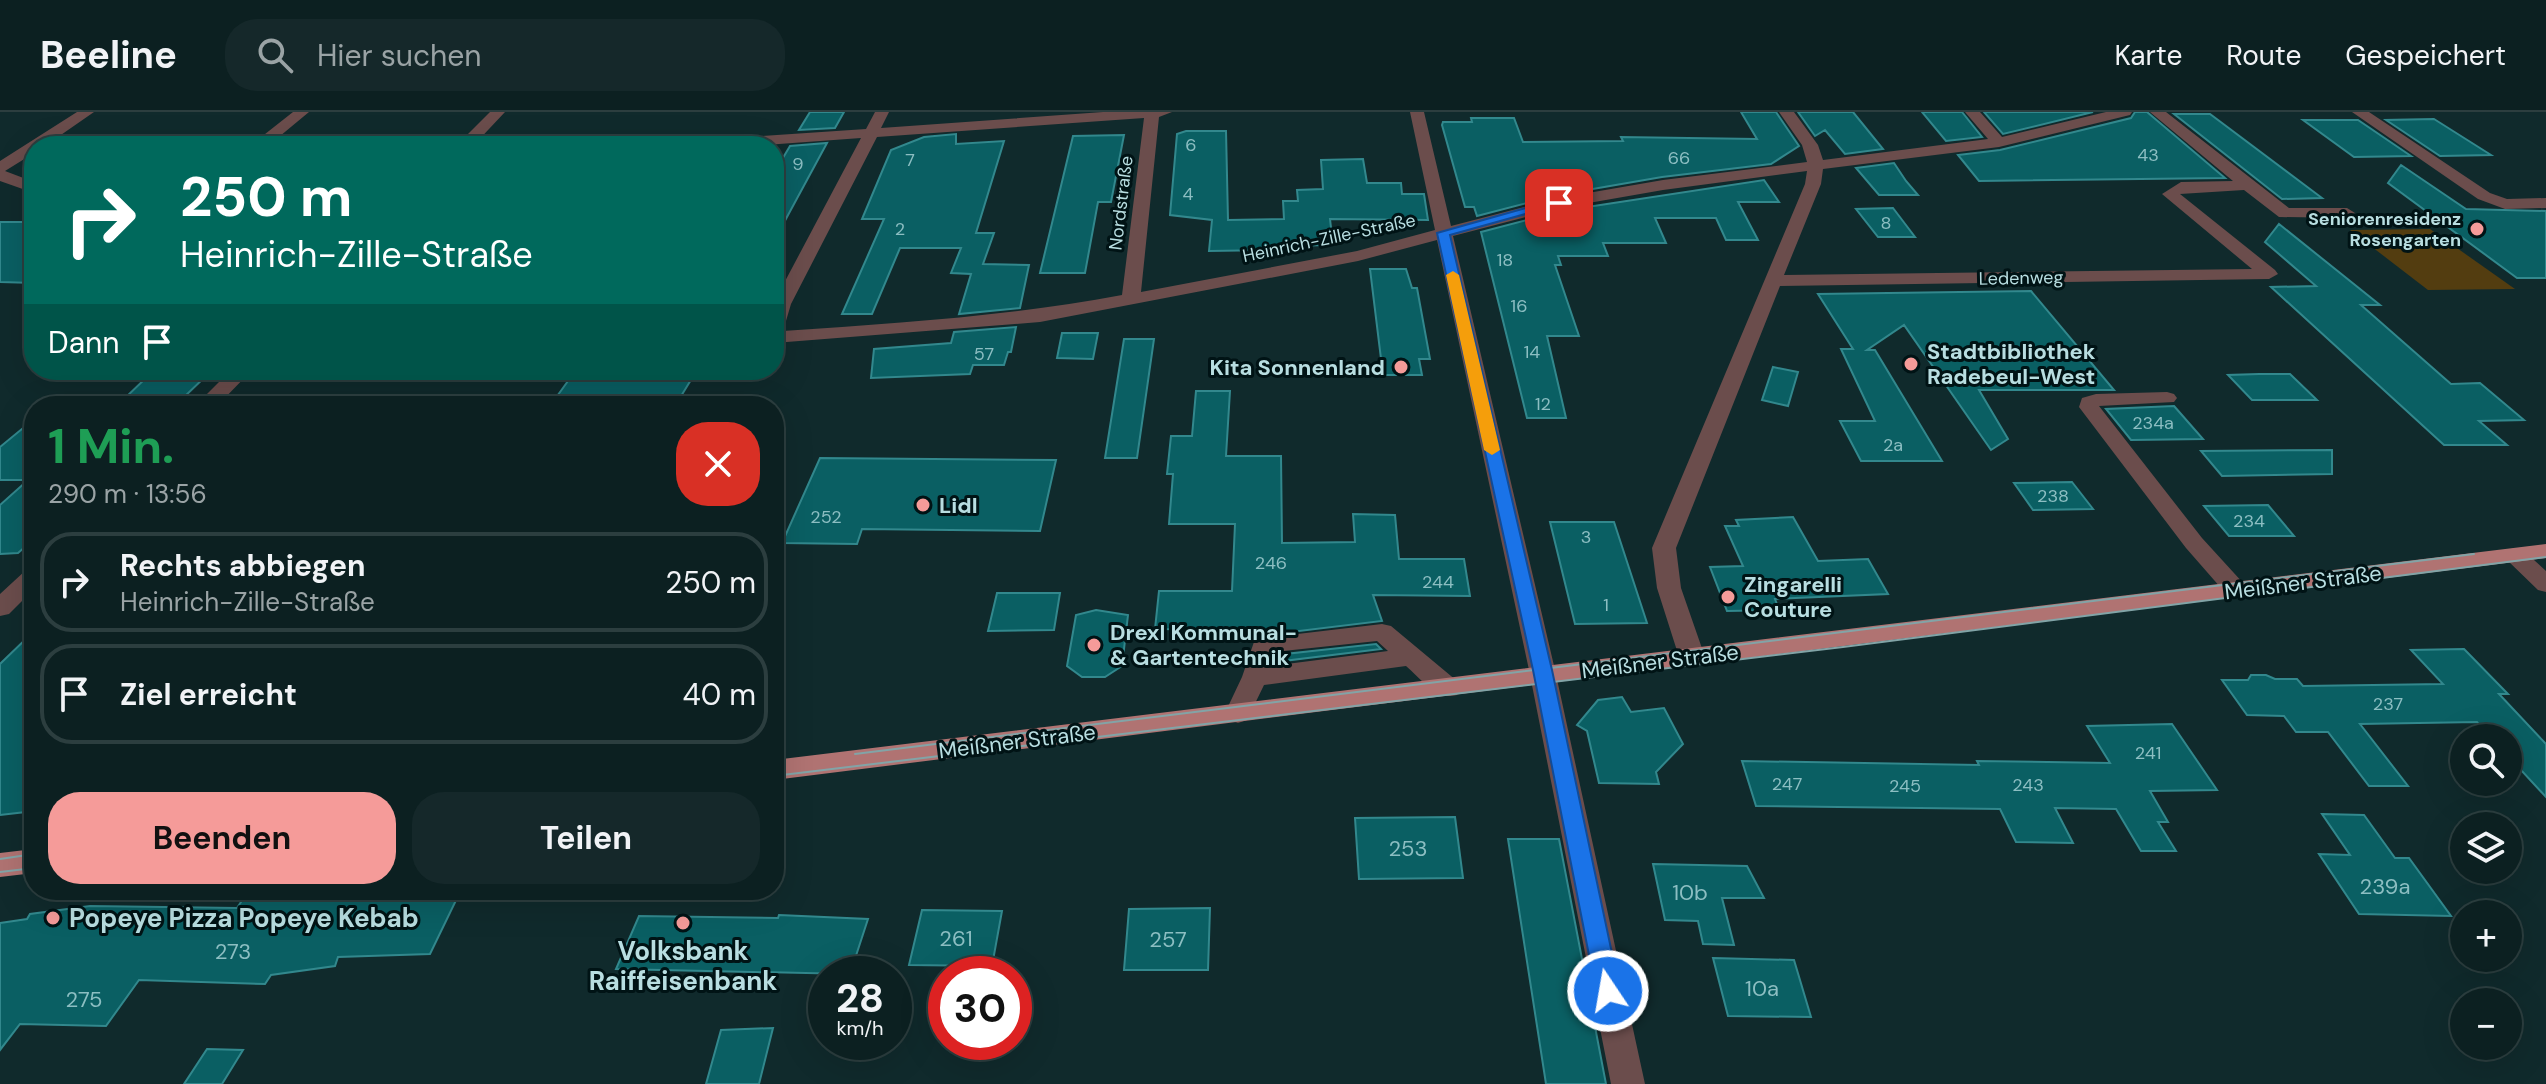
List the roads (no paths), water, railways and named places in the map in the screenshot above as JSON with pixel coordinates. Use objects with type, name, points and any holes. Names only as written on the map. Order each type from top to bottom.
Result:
[{"type":"main road","name":"Meißner Straße","points":[[784,769],[2546,551]]},
{"type":"main road","points":[[0,865],[24,862]]},
{"type":"street","points":[[56,136],[87,112]]},
{"type":"street","points":[[271,136],[302,112]]},
{"type":"street","points":[[474,136],[498,112]]},
{"type":"street","points":[[784,300],[882,112]]},
{"type":"street","points":[[784,139],[1165,112]]},
{"type":"street","points":[[1417,112],[1543,676],[1628,1084]]},
{"type":"street","points":[[1692,657],[1669,588],[1664,548],[1818,166],[1814,150],[1786,112]]},
{"type":"street","points":[[1972,112],[1999,142]]},
{"type":"street","name":"Heinrich-Zille-Straße","points":[[784,336],[1040,316],[1336,260],[1559,203],[1663,185],[1999,142],[2125,112]]},
{"type":"street","points":[[2157,112],[2285,213],[2347,213]]},
{"type":"street","points":[[2359,112],[2484,196],[2505,204],[2546,203]]},
{"type":"street","name":"Nordstraße","points":[[1131,298],[1152,113]]},
{"type":"street","points":[[3,177],[24,161]]},
{"type":"street","points":[[3,177],[24,184]]},
{"type":"street","name":"Ledenweg","points":[[1774,281],[2269,274],[2170,194],[2181,187],[2248,185]]},
{"type":"street","points":[[215,396],[232,380]]},
{"type":"street","points":[[2167,398],[2096,400],[2089,402],[2089,407],[2194,543],[2236,590]]},
{"type":"street","points":[[2515,555],[2546,584]]},
{"type":"street","points":[[0,608],[24,585]]},
{"type":"street","points":[[1238,713],[1255,677],[1410,657],[1448,688]]},
{"type":"tram line","points":[[855,754],[2474,554]]},
{"type":"tram line","points":[[784,775],[1843,647],[2546,557]]},
{"type":"tram line","points":[[0,859],[24,855]]},
{"type":"tram line","points":[[0,872],[24,869]]},
{"type":"place","name":"Seniorenresidenz Rosengarten","points":[[2477,229]]},
{"type":"place","name":"Stadtbibliothek Radebeul-West","points":[[1911,364]]},
{"type":"place","name":"Kita Sonnenland","points":[[1401,367]]},
{"type":"place","name":"Lidl","points":[[923,505]]},
{"type":"place","name":"Zingarelli Couture","points":[[1728,597]]},
{"type":"place","name":"Drexl Kommunal- & Gartentechnik","points":[[1094,645]]},
{"type":"place","name":"Popeye Pizza Popeye Kebab","points":[[53,918]]},
{"type":"place","name":"Volksbank Raiffeisenbank","points":[[683,923]]}]
